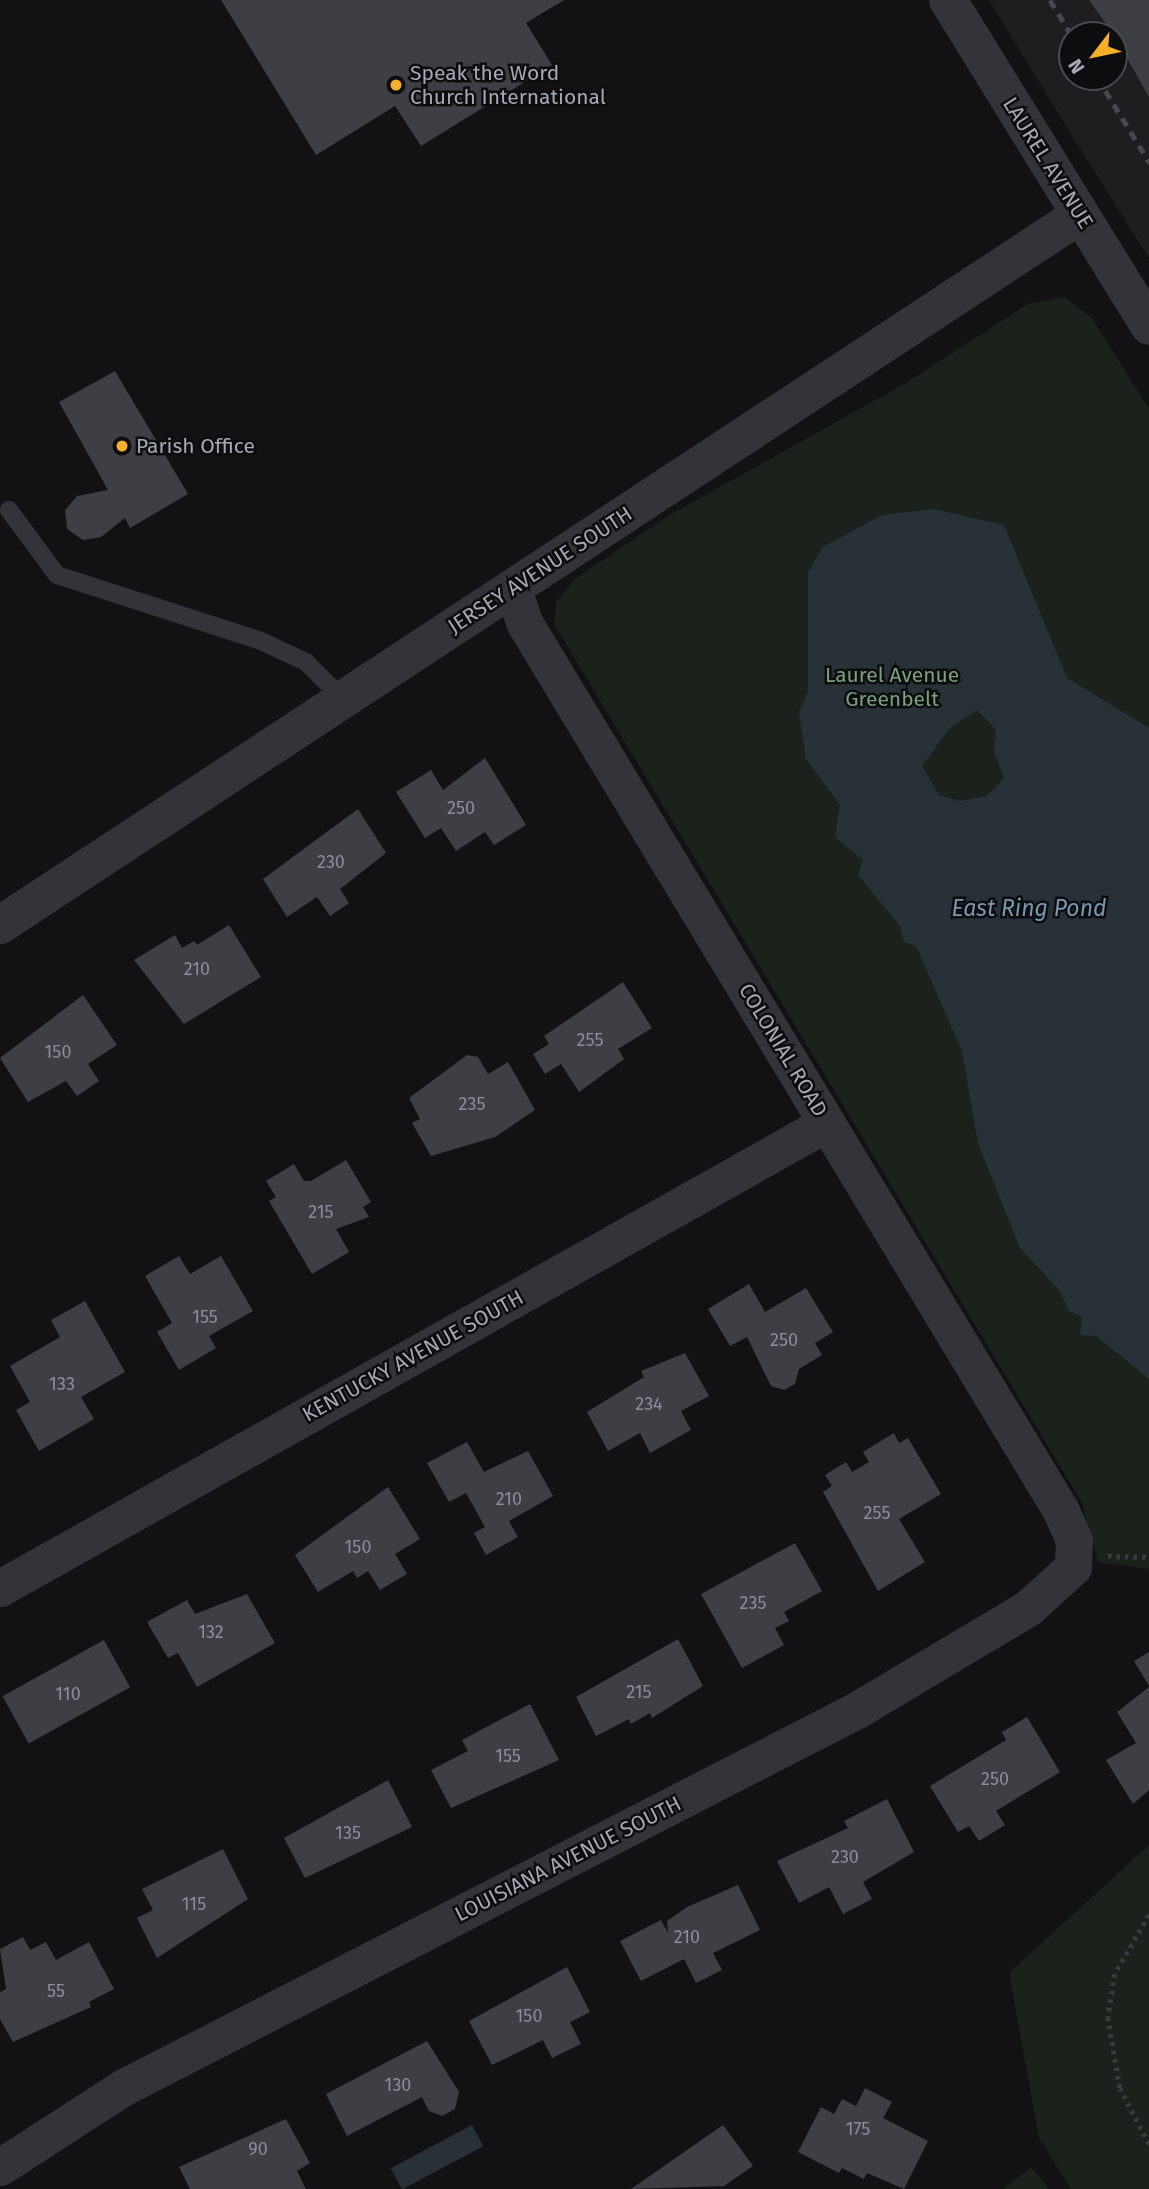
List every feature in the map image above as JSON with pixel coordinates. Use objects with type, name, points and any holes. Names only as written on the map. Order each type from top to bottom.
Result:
[{"type":"street","name":"LAUREL AVENUE","points":[[948,0],[1149,326]]},
{"type":"street","name":"JERSEY AVENUE SOUTH","points":[[0,925],[1080,215]]},
{"type":"street","name":"COLONIAL ROAD","points":[[512,588],[525,624],[1060,1509]]},
{"type":"street","name":"KENTUCKY AVENUE SOUTH","points":[[0,1588],[827,1123]]},
{"type":"street","name":"LOUISIANA AVENUE SOUTH","points":[[0,2167],[85,2108],[804,1738],[1028,1608],[1073,1567],[1074,1540],[1060,1509]]},
{"type":"lane","points":[[9,510],[57,575],[261,641],[306,662],[343,699]]},
{"type":"path","points":[[1149,1916],[1115,1974],[1108,2017],[1120,2088],[1149,2144]]},
{"type":"shaded area","points":[[989,0],[1149,0],[1149,258],[1064,123]]},
{"type":"green space","name":"Laurel Avenue Greenbelt","points":[[1064,297],[1092,318],[1149,409],[1149,1569],[1098,1562],[1082,1503],[554,624],[556,602],[575,579],[668,516],[904,384],[1028,304]]},
{"type":"green space","points":[[1149,1845],[1149,2189],[1071,2189],[1039,2138],[1009,1973]]},
{"type":"green space","points":[[1031,2167],[1049,2189],[1003,2189]]},
{"type":"water","name":"East Ring Pond","points":[[933,509],[1004,525],[1067,678],[1149,728],[1149,1379],[1096,1336],[1080,1335],[1082,1317],[1069,1311],[1060,1291],[1020,1248],[978,1143],[962,1051],[949,1021],[916,946],[904,942],[900,926],[858,875],[863,860],[835,837],[840,805],[806,759],[799,712],[808,692],[808,572],[823,547],[882,515]],"holes":[[[977,710],[996,730],[994,752],[1004,778],[987,796],[960,801],[939,795],[922,766],[949,729]]]},
{"type":"water","points":[[472,2125],[483,2146],[403,2189],[391,2168]]},
{"type":"building","name":"Speak the Word Church International","points":[[221,0],[564,0],[526,23],[552,65],[421,146],[395,106],[316,155]]},
{"type":"building","points":[[1089,0],[1149,0],[1149,97],[1128,60],[1128,21],[1104,21]]},
{"type":"building","name":"Parish Office","points":[[115,371],[188,494],[130,528],[125,518],[101,537],[83,540],[67,529],[65,510],[77,496],[108,490],[59,402]]},
{"type":"building","points":[[485,758],[526,825],[494,845],[485,832],[456,851],[441,828],[425,838],[396,792],[431,770],[443,790]]},
{"type":"building","points":[[358,809],[386,853],[340,889],[349,903],[330,916],[317,897],[287,917],[263,879]]},
{"type":"building","points":[[229,925],[261,977],[184,1024],[134,960],[175,935],[182,948],[194,941],[197,945]]},
{"type":"building","points":[[623,982],[652,1028],[618,1049],[624,1059],[579,1092],[561,1064],[545,1074],[533,1054],[549,1044],[544,1036]]},
{"type":"building","points":[[83,995],[117,1045],[88,1064],[99,1081],[77,1096],[66,1081],[28,1102],[0,1058]]},
{"type":"building","points":[[467,1055],[478,1057],[488,1074],[508,1062],[535,1110],[495,1137],[431,1156],[412,1123],[420,1119],[409,1098]]},
{"type":"building","points":[[346,1160],[371,1202],[363,1207],[369,1217],[336,1229],[349,1252],[312,1274],[269,1201],[276,1197],[266,1181],[294,1164],[304,1181],[311,1181]]},
{"type":"building","points":[[179,1256],[190,1274],[221,1256],[253,1311],[209,1336],[216,1348],[179,1370],[157,1332],[172,1323],[145,1276]]},
{"type":"building","points":[[749,1284],[765,1312],[806,1288],[833,1332],[815,1343],[822,1355],[799,1369],[795,1384],[784,1390],[771,1386],[747,1337],[730,1346],[708,1309]]},
{"type":"building","points":[[85,1301],[125,1372],[81,1397],[94,1419],[39,1451],[16,1410],[30,1402],[10,1366],[60,1337],[51,1320]]},
{"type":"building","points":[[685,1353],[709,1396],[681,1411],[691,1430],[650,1453],[640,1433],[608,1451],[587,1412],[644,1377],[641,1371]]},
{"type":"building","points":[[894,1433],[899,1443],[908,1438],[941,1494],[899,1519],[925,1562],[878,1591],[823,1492],[832,1486],[825,1475],[846,1462],[852,1472],[869,1462],[863,1452]]},
{"type":"building","points":[[467,1442],[484,1472],[528,1451],[553,1496],[509,1521],[518,1537],[486,1555],[474,1533],[485,1527],[466,1493],[449,1502],[427,1463]]},
{"type":"building","points":[[388,1487],[420,1539],[395,1554],[407,1574],[380,1590],[368,1571],[357,1578],[353,1571],[318,1592],[295,1555]]},
{"type":"building","points":[[795,1543],[822,1591],[784,1612],[789,1621],[775,1628],[784,1645],[742,1668],[701,1594]]},
{"type":"building","points":[[247,1594],[275,1643],[197,1687],[178,1653],[168,1658],[147,1622],[187,1600],[195,1614]]},
{"type":"building","points":[[678,1639],[703,1686],[652,1718],[650,1713],[631,1724],[629,1719],[596,1736],[576,1697]]},
{"type":"building","points":[[104,1640],[130,1687],[29,1743],[3,1696]]},
{"type":"building","points":[[1149,1652],[1149,1686],[1134,1661]]},
{"type":"building","points":[[1149,1687],[1149,1790],[1133,1804],[1106,1760],[1136,1743],[1117,1712]]},
{"type":"building","points":[[530,1704],[559,1760],[451,1808],[431,1770],[468,1751],[462,1740]]},
{"type":"building","points":[[1027,1717],[1060,1772],[996,1811],[1005,1825],[979,1841],[969,1826],[958,1832],[930,1786],[1006,1740],[1002,1732]]},
{"type":"building","points":[[388,1780],[412,1827],[305,1878],[284,1838]]},
{"type":"building","points":[[887,1799],[914,1852],[863,1882],[872,1899],[843,1914],[829,1887],[799,1903],[777,1861],[848,1828],[844,1821]]},
{"type":"building","points":[[223,1849],[248,1899],[157,1958],[137,1918],[153,1910],[142,1889]]},
{"type":"building","points":[[738,1885],[760,1930],[713,1953],[722,1970],[696,1983],[684,1959],[641,1981],[620,1941],[661,1920],[668,1933],[667,1921],[687,1907]]},
{"type":"building","points":[[23,1937],[30,1950],[46,1942],[56,1960],[89,1942],[114,1989],[89,2002],[91,2007],[13,2042],[0,2019],[0,1992],[6,1989],[0,1949]]},
{"type":"building","points":[[567,1967],[590,2012],[570,2022],[581,2044],[552,2058],[543,2040],[492,2065],[469,2021]]},
{"type":"building","points":[[427,2041],[459,2092],[455,2109],[442,2116],[429,2111],[422,2097],[347,2136],[326,2094]]},
{"type":"building","points":[[865,2088],[892,2102],[883,2118],[928,2141],[904,2189],[867,2173],[864,2179],[842,2168],[839,2173],[798,2152],[821,2107],[834,2114],[842,2099],[856,2106]]},
{"type":"building","points":[[286,2119],[310,2163],[297,2171],[306,2189],[190,2189],[179,2167]]},
{"type":"building","points":[[723,2125],[753,2166],[724,2186],[631,2189]]},
{"type":"railway","points":[[1050,0],[1063,21]]},
{"type":"railway","points":[[1106,91],[1149,162]]},
{"type":"place","name":"Speak the Word Church International","points":[[396,85]]},
{"type":"place","name":"Parish Office","points":[[122,446]]}]
